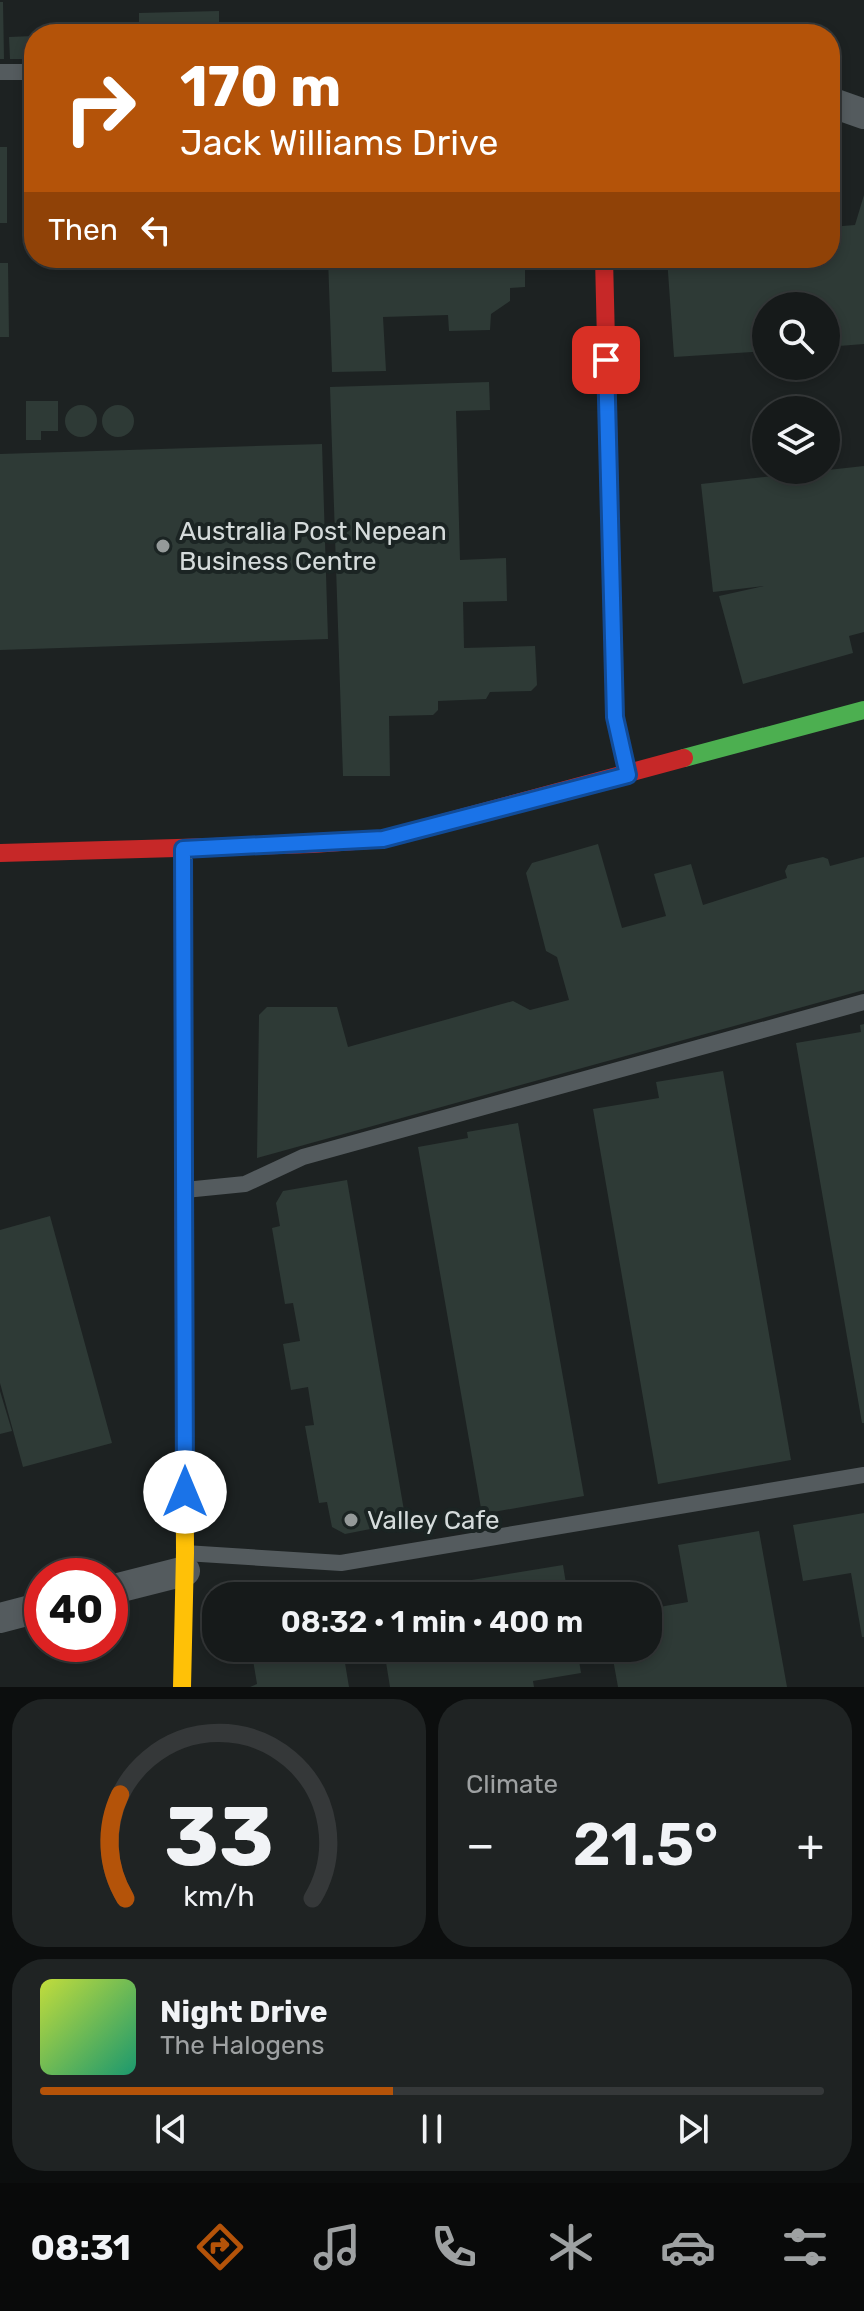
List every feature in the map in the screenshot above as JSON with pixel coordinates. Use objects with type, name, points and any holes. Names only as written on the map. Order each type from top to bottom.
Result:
[{"type":"street","points":[[840,106],[864,114]]},
{"type":"street","points":[[604,268],[615,717],[628,775]]},
{"type":"street","points":[[0,853],[183,849],[383,839],[864,710]]},
{"type":"street","points":[[182,1687],[185,1562],[183,849]]},
{"type":"street","points":[[128,1583],[185,1562]]},
{"type":"street","points":[[0,1618],[24,1612]]},
{"type":"lane","points":[[0,72],[24,72]]},
{"type":"lane","points":[[184,1190],[245,1184],[303,1157],[864,1002]]},
{"type":"lane","points":[[185,1562],[341,1563],[864,1475]]},
{"type":"building","points":[[0,2],[3,2],[4,59],[0,59]]},
{"type":"building","points":[[219,11],[219,24],[139,24],[139,13]]},
{"type":"building","points":[[24,36],[24,59],[10,59],[9,37]]},
{"type":"building","points":[[0,147],[7,147],[7,223],[0,223]]},
{"type":"building","points":[[864,195],[864,344],[840,346],[840,292],[752,292],[752,352],[674,357],[668,268],[840,268],[840,226],[855,225]]},
{"type":"building","points":[[0,263],[8,263],[9,337],[0,337]]},
{"type":"building","points":[[328,268],[525,268],[525,287],[510,288],[510,301],[491,314],[490,330],[449,331],[448,315],[383,317],[386,371],[332,372]]},
{"type":"building","points":[[489,382],[490,410],[456,411],[460,560],[506,558],[507,601],[463,602],[464,648],[535,646],[537,685],[531,691],[490,692],[486,699],[438,701],[438,710],[433,715],[389,716],[390,776],[343,776],[330,387]]},
{"type":"building","points":[[26,401],[58,401],[58,431],[41,431],[41,440],[26,440]]},
{"type":"building","points":[[81,405],[93,409],[97,421],[93,433],[81,437],[69,433],[65,421],[69,409]]},
{"type":"building","points":[[118,405],[130,409],[134,421],[130,433],[118,437],[106,433],[102,421],[106,409]]},
{"type":"building","name":"Australia Post Nepean Business Centre","points":[[322,444],[328,639],[0,650],[0,454]]},
{"type":"building","points":[[864,466],[864,632],[849,636],[853,653],[743,684],[719,596],[764,586],[713,592],[701,484],[752,478],[752,484],[840,484],[840,469]]},
{"type":"building","points":[[598,844],[622,928],[666,916],[654,874],[691,864],[703,905],[787,878],[785,871],[788,865],[823,857],[828,859],[830,866],[864,857],[864,990],[257,1158],[259,1015],[267,1007],[337,1007],[348,1047],[513,1001],[530,1010],[569,1000],[557,957],[546,951],[526,873],[532,863]]},
{"type":"building","points":[[864,1024],[862,1423],[796,1043],[861,1032],[860,1025]]},
{"type":"building","points":[[723,1071],[791,1460],[658,1484],[593,1109],[659,1098],[656,1082]]},
{"type":"building","points":[[518,1123],[584,1496],[482,1514],[418,1147],[468,1138],[467,1132]]},
{"type":"building","points":[[347,1180],[406,1522],[345,1534],[332,1527],[327,1502],[319,1503],[305,1426],[314,1425],[308,1387],[291,1390],[283,1344],[300,1341],[293,1303],[285,1304],[272,1228],[280,1226],[276,1203],[283,1191]]},
{"type":"building","points":[[50,1216],[112,1443],[23,1467],[0,1383],[0,1230]]},
{"type":"building","points":[[0,1391],[12,1431],[0,1434]]},
{"type":"building","points":[[864,1513],[862,1637],[851,1573],[803,1581],[793,1525]]},
{"type":"building","points":[[759,1531],[787,1687],[618,1687],[614,1662],[662,1662],[662,1607],[688,1602],[678,1545]]},
{"type":"building","points":[[563,1565],[566,1582],[459,1582]]},
{"type":"building","points":[[253,1662],[345,1662],[349,1687],[250,1687],[257,1684]]},
{"type":"building","points":[[386,1662],[579,1662],[581,1673],[533,1681],[534,1687],[390,1687]]},
{"type":"traffic: fast","points":[[684,758],[864,710]]},
{"type":"traffic: slow","points":[[183,849],[183,979]]},
{"type":"traffic: slow","points":[[182,1687],[184,1325]]},
{"type":"traffic: jam","points":[[604,268],[615,717],[628,775]]},
{"type":"traffic: jam","points":[[0,853],[313,844],[383,839],[684,758]]},
{"type":"traffic: jam","points":[[183,979],[184,1325]]},
{"type":"place","name":"Australia Post Nepean Business Centre","points":[[163,546]]},
{"type":"place","name":"Valley Cafe","points":[[351,1520]]},
{"type":"route","points":[[185,1492],[183,849],[383,839],[628,775],[615,717],[606,360]]}]
